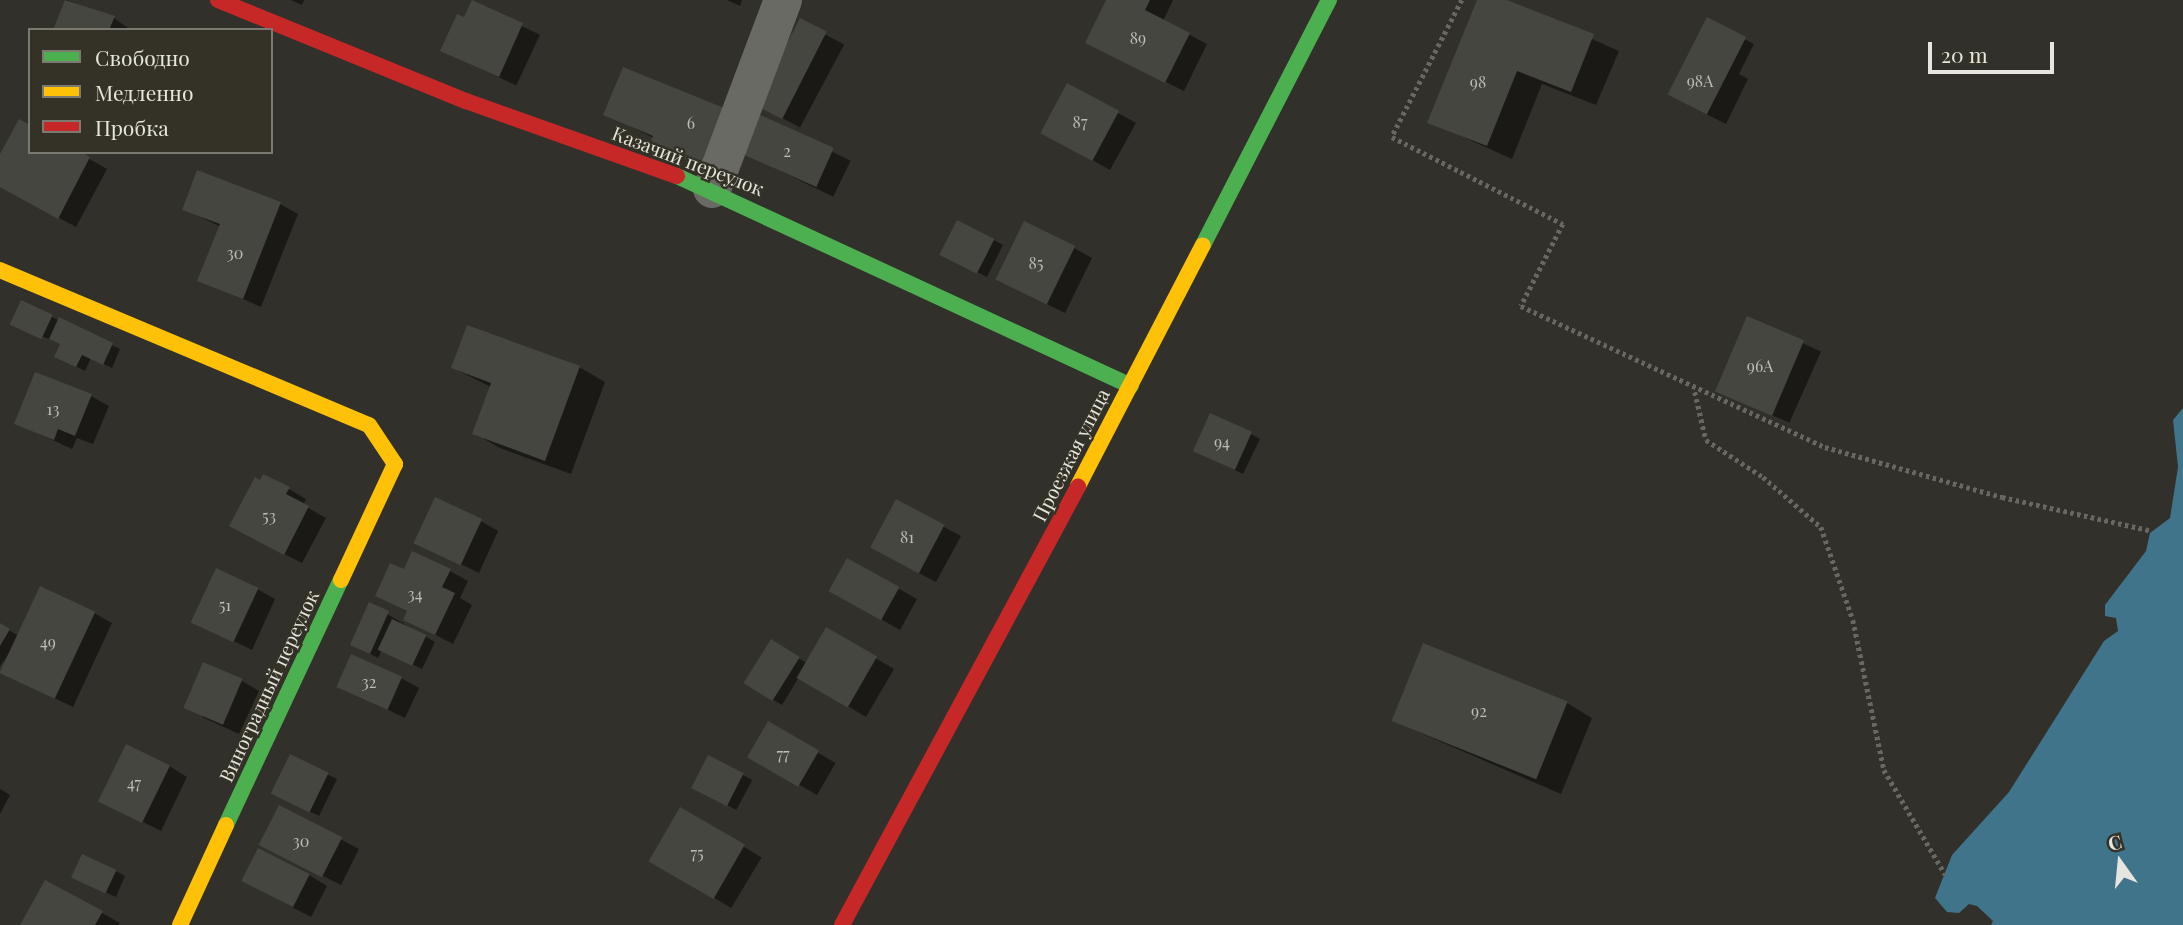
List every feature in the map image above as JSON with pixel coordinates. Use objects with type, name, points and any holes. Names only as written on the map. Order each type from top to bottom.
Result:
[{"type":"street","name":"Казачий переулок","points":[[218,0],[466,101],[712,189],[1131,386]]},
{"type":"street","points":[[712,189],[783,0]]},
{"type":"street","name":"Проезжая улица","points":[[842,925],[1131,386],[1329,0]]},
{"type":"street","name":"Виноградный переулок","points":[[0,270],[369,425],[396,464],[180,925]]},
{"type":"path","points":[[1462,0],[1392,137],[1563,224],[1521,306],[1695,391],[1825,447],[2002,497],[2149,530]]},
{"type":"path","points":[[1695,391],[1706,440],[1763,477],[1821,527],[1853,620],[1884,769],[1945,874]]},
{"type":"water","points":[[2183,408],[2183,925],[1991,925],[1993,921],[1977,906],[1969,904],[1959,913],[1947,912],[1935,898],[1952,855],[2009,792],[2104,641],[2118,631],[2116,618],[2105,616],[2105,605],[2146,551],[2150,533],[2170,518],[2178,467],[2173,420]]},
{"type":"building","points":[[65,0],[115,16],[110,28],[54,28]]},
{"type":"building","points":[[472,0],[523,23],[499,77],[440,51],[457,14],[464,17]]},
{"type":"building","points":[[1106,0],[1150,0],[1145,10],[1190,33],[1165,83],[1085,43]]},
{"type":"building","points":[[1477,0],[1507,0],[1594,34],[1571,92],[1517,71],[1487,146],[1427,123]]},
{"type":"building","points":[[1707,17],[1746,37],[1707,114],[1668,95]]},
{"type":"building","points":[[800,18],[827,32],[782,119],[756,105]]},
{"type":"building","points":[[623,67],[729,110],[705,168],[649,145],[653,136],[603,115]]},
{"type":"building","points":[[1067,83],[1119,111],[1092,161],[1040,133]]},
{"type":"building","points":[[758,114],[834,148],[816,187],[741,153]]},
{"type":"building","points":[[19,119],[28,124],[28,154],[85,154],[90,157],[58,219],[0,187],[0,154]]},
{"type":"building","points":[[197,170],[281,202],[243,299],[197,281],[220,224],[182,210]]},
{"type":"building","points":[[957,220],[994,239],[977,274],[939,255]]},
{"type":"building","points":[[1024,221],[1075,246],[1047,304],[996,279]]},
{"type":"building","points":[[21,300],[53,315],[41,339],[10,324]]},
{"type":"building","points":[[1747,316],[1804,340],[1772,416],[1715,391]]},
{"type":"building","points":[[59,317],[113,343],[103,365],[82,355],[76,367],[54,357],[60,344],[49,339]]},
{"type":"building","points":[[467,325],[580,366],[545,461],[472,434],[491,383],[451,368]]},
{"type":"building","points":[[35,372],[92,394],[75,436],[58,429],[54,440],[14,424]]},
{"type":"building","points":[[1210,413],[1252,432],[1235,470],[1193,451]]},
{"type":"building","points":[[263,474],[290,487],[286,494],[309,506],[284,555],[229,526],[255,477],[260,480]]},
{"type":"building","points":[[435,497],[482,519],[461,565],[413,543]]},
{"type":"building","points":[[896,499],[945,525],[919,573],[870,548]]},
{"type":"building","points":[[412,551],[451,569],[442,587],[455,593],[435,635],[403,620],[407,611],[375,596],[390,563],[404,569]]},
{"type":"building","points":[[847,558],[899,587],[881,620],[829,591]]},
{"type":"building","points":[[216,568],[259,588],[233,642],[191,622]]},
{"type":"building","points":[[40,586],[95,612],[55,699],[0,673]]},
{"type":"building","points":[[369,602],[389,611],[370,654],[350,645]]},
{"type":"building","points":[[392,619],[426,635],[412,666],[378,650]]},
{"type":"building","points":[[0,623],[10,629],[0,646]]},
{"type":"building","points":[[826,627],[877,656],[848,708],[796,678]]},
{"type":"building","points":[[771,639],[800,657],[772,701],[743,683]]},
{"type":"building","points":[[1423,643],[1568,701],[1536,779],[1392,721]]},
{"type":"building","points":[[351,654],[402,677],[388,710],[336,687]]},
{"type":"building","points":[[203,662],[243,679],[223,725],[183,708]]},
{"type":"building","points":[[768,721],[819,750],[798,787],[747,757]]},
{"type":"building","points":[[126,744],[170,765],[142,823],[98,802]]},
{"type":"building","points":[[290,754],[329,773],[309,812],[271,794]]},
{"type":"building","points":[[708,755],[744,773],[727,806],[691,788]]},
{"type":"building","points":[[279,805],[342,837],[322,877],[259,845]]},
{"type":"building","points":[[680,807],[745,844],[713,899],[648,862]]},
{"type":"building","points":[[258,848],[310,874],[293,907],[241,881]]},
{"type":"building","points":[[82,854],[116,870],[105,894],[71,878]]},
{"type":"building","points":[[45,880],[103,911],[95,925],[20,925]]},
{"type":"traffic: fast","points":[[1203,245],[1329,0]]},
{"type":"traffic: fast","points":[[677,176],[1131,386]]},
{"type":"traffic: fast","points":[[226,825],[341,580]]},
{"type":"traffic: slow","points":[[1078,486],[1203,245]]},
{"type":"traffic: slow","points":[[0,270],[369,425],[395,464],[341,580]]},
{"type":"traffic: slow","points":[[180,925],[226,825]]},
{"type":"traffic: jam","points":[[218,0],[466,101],[677,176]]},
{"type":"traffic: jam","points":[[842,925],[1078,486]]}]
